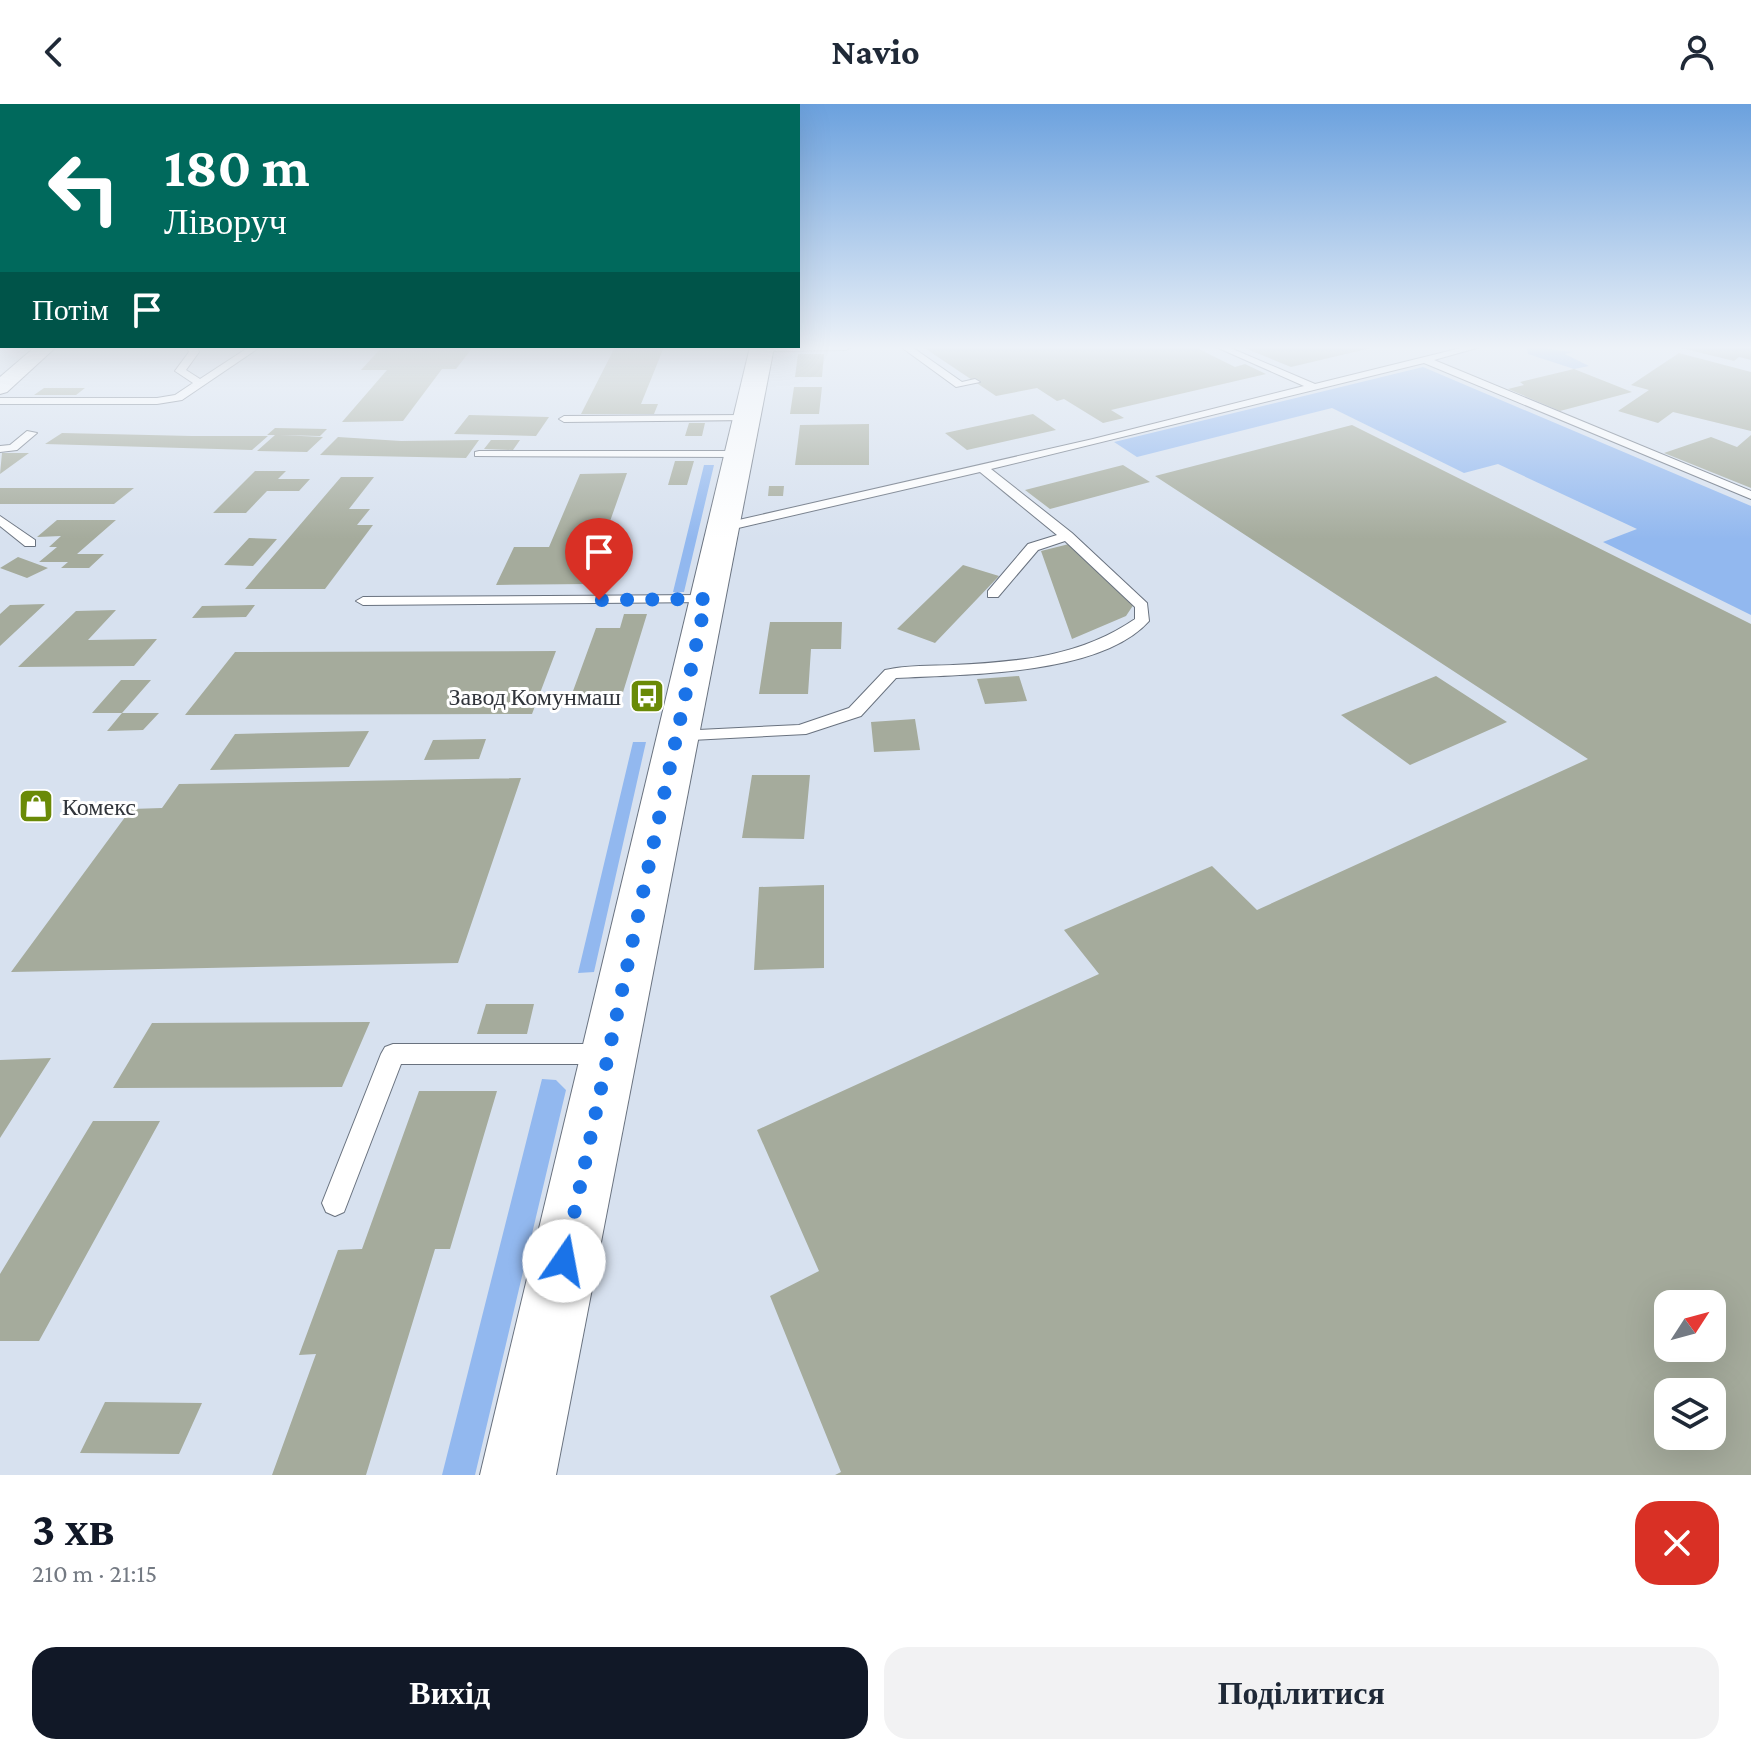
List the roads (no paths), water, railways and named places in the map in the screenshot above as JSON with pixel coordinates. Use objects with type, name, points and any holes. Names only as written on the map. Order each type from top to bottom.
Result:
[{"type":"main road","points":[[518,1475],[748,411]]},
{"type":"lane","points":[[721,528],[1210,411]]},
{"type":"lane","points":[[1548,411],[1751,495]]},
{"type":"lane","points":[[564,419],[743,436]]},
{"type":"lane","points":[[0,449],[13,448],[31,433]]},
{"type":"lane","points":[[479,454],[743,436]]},
{"type":"lane","points":[[678,737],[800,730],[855,712],[891,673],[1045,664],[1129,633],[1142,621],[1142,606],[1067,536],[981,467]]},
{"type":"lane","points":[[0,520],[30,543]]},
{"type":"lane","points":[[993,594],[1033,547],[1067,536]]},
{"type":"lane","points":[[363,601],[706,599]]},
{"type":"lane","points":[[335,1203],[393,1054],[609,1054]]},
{"type":"place","name":"Завод Комунмаш","points":[[647,696]]},
{"type":"place","name":"Комекс","points":[[36,806]]}]
